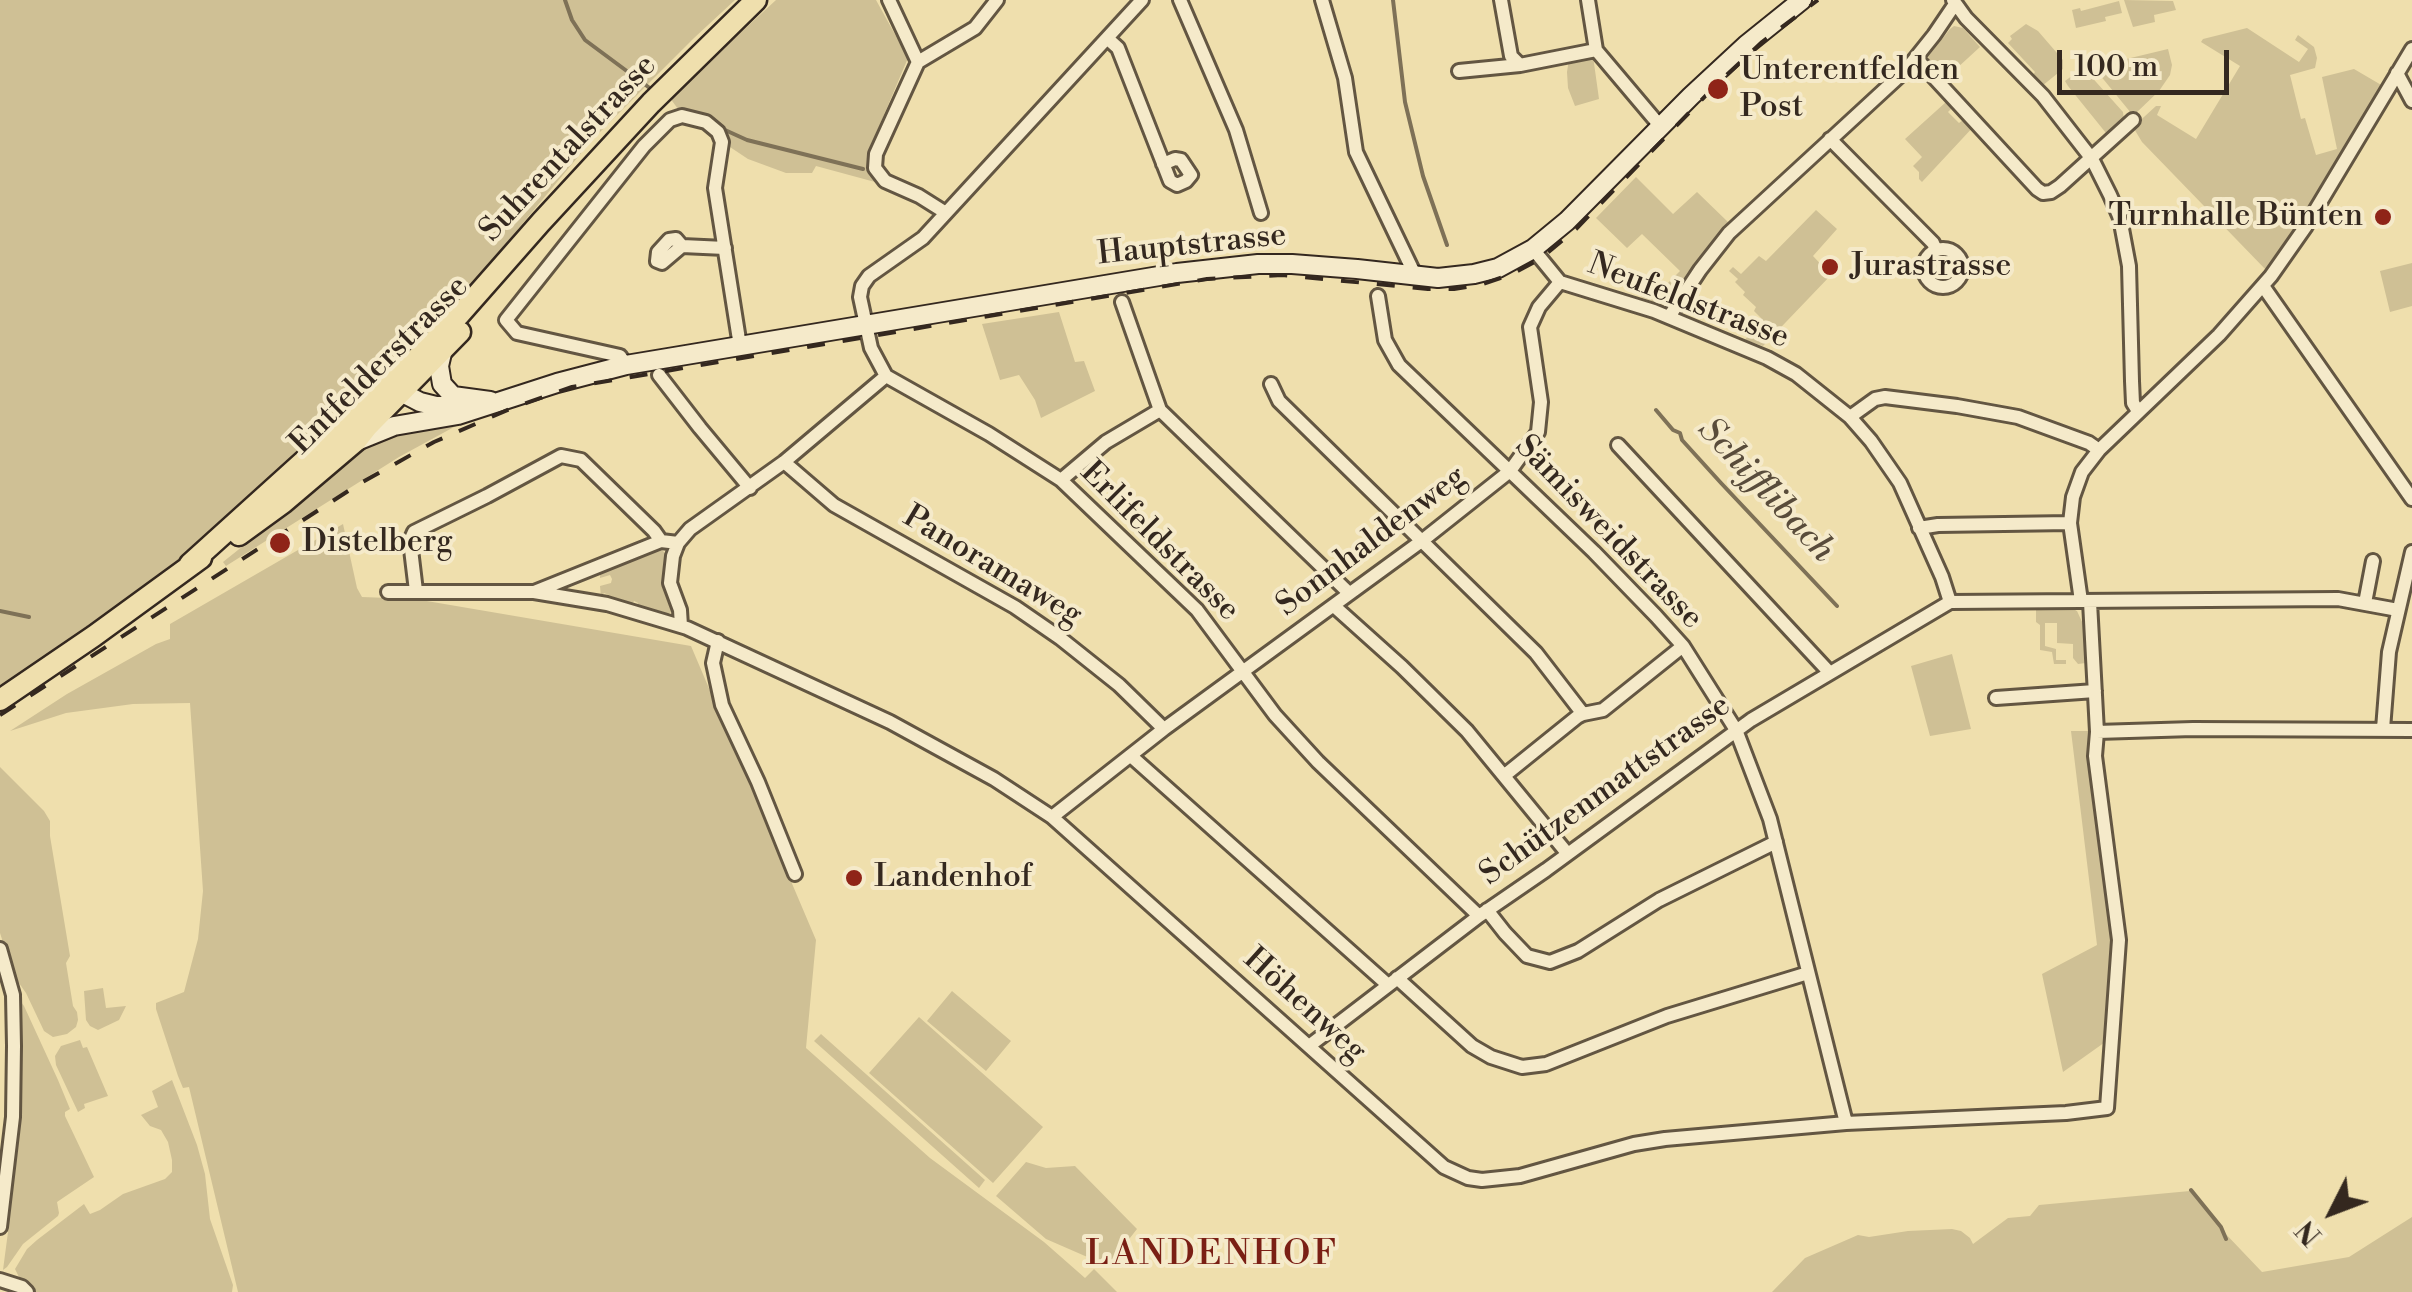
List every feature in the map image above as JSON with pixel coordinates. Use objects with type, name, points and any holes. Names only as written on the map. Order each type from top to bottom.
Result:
[{"type":"main road","name":"Suhrentalstrasse","points":[[396,392],[582,178],[664,89],[756,0]]},
{"type":"main road","name":"Hauptstrasse","points":[[496,402],[626,365],[1118,282],[1258,264],[1357,268],[1438,278],[1498,268],[1533,249],[1567,221],[1746,45],[1802,0]]},
{"type":"main road","name":"Entfelderstrasse","points":[[0,700],[190,564],[272,491],[442,353],[541,237],[582,178]]},
{"type":"main road","points":[[442,353],[439,376],[453,396],[496,402]]},
{"type":"main road","name":"Entfelderstrasse","points":[[190,564],[270,512],[356,441],[396,392]]},
{"type":"main road","points":[[396,392],[436,406],[496,402]]},
{"type":"main road","points":[[396,392],[405,411],[425,420]]},
{"type":"main road","points":[[356,441],[394,426],[458,415],[496,402]]},
{"type":"street","points":[[888,0],[918,62]]},
{"type":"street","points":[[946,213],[885,181],[875,168],[876,154],[918,62],[976,28],[998,0]]},
{"type":"street","points":[[681,626],[670,582],[678,543],[690,529],[784,462],[886,376],[871,348],[860,297],[868,276],[923,238],[1142,0]]},
{"type":"street","points":[[1180,0],[1236,130],[1261,213]]},
{"type":"street","points":[[1322,0],[1346,81],[1356,152],[1414,275]]},
{"type":"street","points":[[1501,0],[1510,56],[1520,65]]},
{"type":"street","points":[[1588,0],[1596,50],[1660,127]]},
{"type":"street","points":[[1669,318],[1730,232],[1916,58],[1954,2],[2043,96],[2092,160],[2120,218],[2129,266],[2133,403],[2138,411]]},
{"type":"street","points":[[1108,38],[1118,48],[1163,164]]},
{"type":"street","points":[[2412,49],[2306,226],[2263,286],[2219,335],[2098,450],[2082,472],[2073,497],[2070,524],[2085,601],[2097,732],[2412,730]]},
{"type":"street","points":[[1458,71],[1520,65],[1596,50]]},
{"type":"street","points":[[1916,58],[2043,194],[2060,186],[2092,160],[2133,120]]},
{"type":"street","points":[[2397,73],[2412,101]]},
{"type":"street","points":[[626,365],[620,356],[518,333],[506,320],[656,132],[682,116],[706,122],[718,132],[722,142],[715,188],[740,346]]},
{"type":"street","points":[[1830,140],[1934,243],[1936,250]]},
{"type":"street","points":[[682,246],[724,248]]},
{"type":"street","name":"Neufeldstrasse","points":[[1533,249],[1560,282],[1622,300],[1766,358],[1796,374],[1850,417],[1900,483],[1950,602]]},
{"type":"street","name":"Sonnhaldenweg","points":[[1052,818],[1164,729],[1423,540],[1510,471],[1538,432],[1541,402],[1530,328],[1539,307],[1560,282]]},
{"type":"street","points":[[2263,286],[2412,499]]},
{"type":"street","name":"Sämisweidstrasse","points":[[1378,296],[1381,326],[1396,361],[1614,572],[1683,646],[1736,730],[1759,785],[1776,842],[1846,1123]]},
{"type":"street","points":[[1122,302],[1160,410],[1350,594]]},
{"type":"street","points":[[659,376],[750,488]]},
{"type":"street","name":"Erlifeldstrasse","points":[[886,376],[1061,480],[1197,610],[1275,716],[1318,762],[1527,956],[1550,962],[1578,951],[1659,900],[1776,842]]},
{"type":"street","points":[[1271,384],[1279,401],[1536,653],[1584,714]]},
{"type":"street","points":[[1850,417],[1875,398],[1957,406],[2018,417],[2089,443],[2098,450]]},
{"type":"street","points":[[1061,480],[1106,442],[1160,410]]},
{"type":"street","points":[[1618,445],[1830,673]]},
{"type":"street","points":[[416,590],[410,542],[414,532],[561,456],[580,460],[661,540]]},
{"type":"street","name":"Panoramaweg","points":[[784,462],[834,505],[1014,607],[1060,638],[1164,729]]},
{"type":"street","points":[[1920,528],[2070,524]]},
{"type":"street","points":[[388,592],[534,592],[661,540],[678,543]]},
{"type":"street","points":[[2384,729],[2389,652],[2412,552]]},
{"type":"street","points":[[2365,604],[2373,562]]},
{"type":"street","name":"Höhenweg","points":[[534,592],[607,604],[718,641],[875,715],[994,779],[1052,818],[1444,1166],[1482,1180],[1520,1176],[1634,1144],[1846,1123],[2107,1108],[2119,940],[2095,756],[2097,732]]},
{"type":"street","points":[[1950,602],[2338,599],[2398,610]]},
{"type":"street","name":"Schützenmattstrasse","points":[[1308,1046],[1483,913],[1736,730],[1950,602]]},
{"type":"street","points":[[1334,606],[1454,718],[1567,853]]},
{"type":"street","points":[[718,641],[713,664],[722,705],[795,874]]},
{"type":"street","points":[[1505,775],[1584,714],[1604,710],[1683,646]]},
{"type":"street","points":[[1996,698],[2096,691]]},
{"type":"street","points":[[1132,756],[1472,1046],[1522,1067],[1546,1064],[1668,1016],[1808,972]]},
{"type":"street","points":[[0,949],[13,995],[14,1046],[13,1117],[0,1227]]},
{"type":"street","points":[[0,1280],[27,1292]]},
{"type":"shaded area","points":[[0,0],[735,0],[592,140],[444,318],[379,385],[184,557],[67,648],[0,691]]},
{"type":"shaded area","points":[[776,0],[876,0],[908,58],[867,155],[875,182],[816,166],[812,173],[786,173],[748,159],[730,147],[709,117],[678,109],[670,98]]},
{"type":"shaded area","points":[[2124,0],[2173,1],[2176,10],[2154,15],[2155,22],[2133,27]]},
{"type":"shaded area","points":[[2119,1],[2122,13],[2076,28],[2072,10]]},
{"type":"shaded area","points":[[2026,24],[2038,31],[2063,60],[2063,69],[2042,86],[2030,79],[2035,72],[2008,43],[2010,36]]},
{"type":"shaded area","points":[[1954,26],[1963,28],[1980,47],[1944,80],[1928,57]]},
{"type":"shaded area","points":[[2247,28],[2299,62],[2308,49],[2295,40],[2298,35],[2314,47],[2315,68],[2290,75],[2301,119],[2305,118],[2316,155],[2337,149],[2322,77],[2354,69],[2383,86],[2300,225],[2267,271],[2142,142],[2133,127],[2161,106],[2157,115],[2196,139],[2240,66],[2201,42]]},
{"type":"shaded area","points":[[2168,49],[2170,75],[2135,114],[2095,69],[2117,58],[2118,61]]},
{"type":"shaded area","points":[[1593,56],[1599,99],[1575,106],[1568,88],[1569,59]]},
{"type":"shaded area","points":[[2077,72],[2088,73],[2123,112],[2124,120],[2110,138],[2065,81]]},
{"type":"shaded area","points":[[1937,83],[1956,104],[1948,112],[1959,123],[1967,117],[1975,125],[1922,182],[1913,166],[1922,157],[1905,139],[1946,102],[1932,87]]},
{"type":"shaded area","points":[[1636,177],[1673,214],[1697,192],[1728,222],[1687,273],[1674,296],[1664,303],[1641,297],[1645,288],[1655,282],[1662,289],[1680,271],[1642,234],[1627,248],[1596,218]]},
{"type":"shaded area","points":[[1816,210],[1837,229],[1813,256],[1831,275],[1763,346],[1745,340],[1761,318],[1729,271],[1733,267],[1741,274],[1759,256],[1766,261]]},
{"type":"shaded area","points":[[2412,263],[2412,306],[2390,312],[2380,271]]},
{"type":"shaded area","points":[[1059,312],[1075,362],[1084,361],[1095,391],[1041,418],[1019,375],[1000,380],[982,324]]},
{"type":"shaded area","points":[[494,411],[454,427],[399,457],[226,566],[223,562],[364,449],[387,436]]},
{"type":"shaded area","points":[[343,524],[362,597],[415,599],[691,646],[816,940],[806,1048],[930,1158],[1044,1242],[1085,1278],[1094,1269],[1117,1292],[238,1292],[189,1087],[183,1088],[156,1009],[156,1003],[184,992],[198,939],[203,891],[190,703],[133,704],[66,713],[10,731],[67,694],[170,639],[170,624]]},
{"type":"shaded area","points":[[661,548],[666,555],[665,584],[673,611],[660,613],[637,606],[634,601],[632,605],[608,598],[604,593],[601,597],[600,586],[612,579],[610,575],[600,578],[600,571]]},
{"type":"shaded area","points":[[2036,605],[2067,606],[2077,611],[2083,624],[2086,663],[2078,664],[2073,658],[2073,644],[2057,643],[2057,623],[2045,623],[2045,646],[2056,649],[2056,660],[2066,660],[2066,664],[2054,664],[2052,652],[2040,650]]},
{"type":"shaded area","points":[[1952,654],[1971,729],[1930,736],[1911,666]]},
{"type":"shaded area","points":[[2071,731],[2088,731],[2114,933],[2108,1040],[2063,1072],[2042,974],[2097,945]]},
{"type":"shaded area","points":[[0,767],[50,821],[70,956],[66,963],[78,1020],[67,1034],[53,1037],[44,1031],[14,976],[0,933]]},
{"type":"shaded area","points":[[103,988],[106,1008],[126,1006],[119,1020],[98,1030],[86,1020],[84,991]]},
{"type":"shaded area","points":[[952,991],[1011,1041],[986,1071],[927,1021]]},
{"type":"shaded area","points":[[18,998],[58,1080],[70,1109],[65,1116],[94,1177],[57,1202],[58,1216],[23,1244],[3,1270],[8,1232],[5,1230]]},
{"type":"shaded area","points":[[919,1017],[1043,1127],[993,1183],[869,1073]]},
{"type":"shaded area","points":[[821,1034],[985,1180],[979,1188],[814,1041]]},
{"type":"shaded area","points":[[80,1040],[83,1048],[87,1047],[108,1096],[84,1104],[85,1108],[78,1112],[55,1056],[61,1046]]},
{"type":"shaded area","points":[[172,1080],[197,1145],[210,1219],[232,1292],[36,1292],[21,1281],[15,1269],[37,1240],[84,1204],[90,1214],[123,1194],[165,1179],[172,1172],[168,1142],[161,1130],[150,1126],[141,1115],[158,1107],[152,1091]]},
{"type":"shaded area","points":[[1026,1162],[1046,1168],[1075,1166],[1137,1229],[1108,1266],[1046,1239],[996,1196]]},
{"type":"shaded area","points":[[2190,1191],[2262,1272],[2349,1257],[2412,1217],[2412,1292],[1772,1292],[1805,1258],[1858,1235],[1952,1229],[1961,1231],[1973,1244],[2008,1218],[2030,1216],[2039,1205]]},
{"type":"waterway","points":[[565,0],[585,40],[651,89]]},
{"type":"waterway","name":"Schifflibach","points":[[1393,0],[1405,102],[1423,176],[1447,245]]},
{"type":"waterway","points":[[725,130],[747,140],[863,169]]},
{"type":"waterway","name":"Schifflibach","points":[[1656,410],[1837,606]]},
{"type":"waterway","points":[[0,611],[29,617]]},
{"type":"waterway","name":"Schifflibach","points":[[2191,1190],[2226,1239]]},
{"type":"railway","points":[[0,715],[359,484],[434,442],[572,387],[1207,279],[1282,275],[1454,289],[1512,274],[1540,259],[1576,229],[1719,82],[1762,42],[1818,0]]},
{"type":"place","name":"Unterentfelden Post","points":[[1718,89]]},
{"type":"place","name":"Turnhalle Bünten","points":[[2383,217]]},
{"type":"place","name":"Jurastrasse","points":[[1830,267]]},
{"type":"place","name":"Distelberg","points":[[280,543]]},
{"type":"place","name":"Landenhof","points":[[854,878]]},
{"type":"district","name":"LANDENHOF","points":[[1212,1256]]}]
